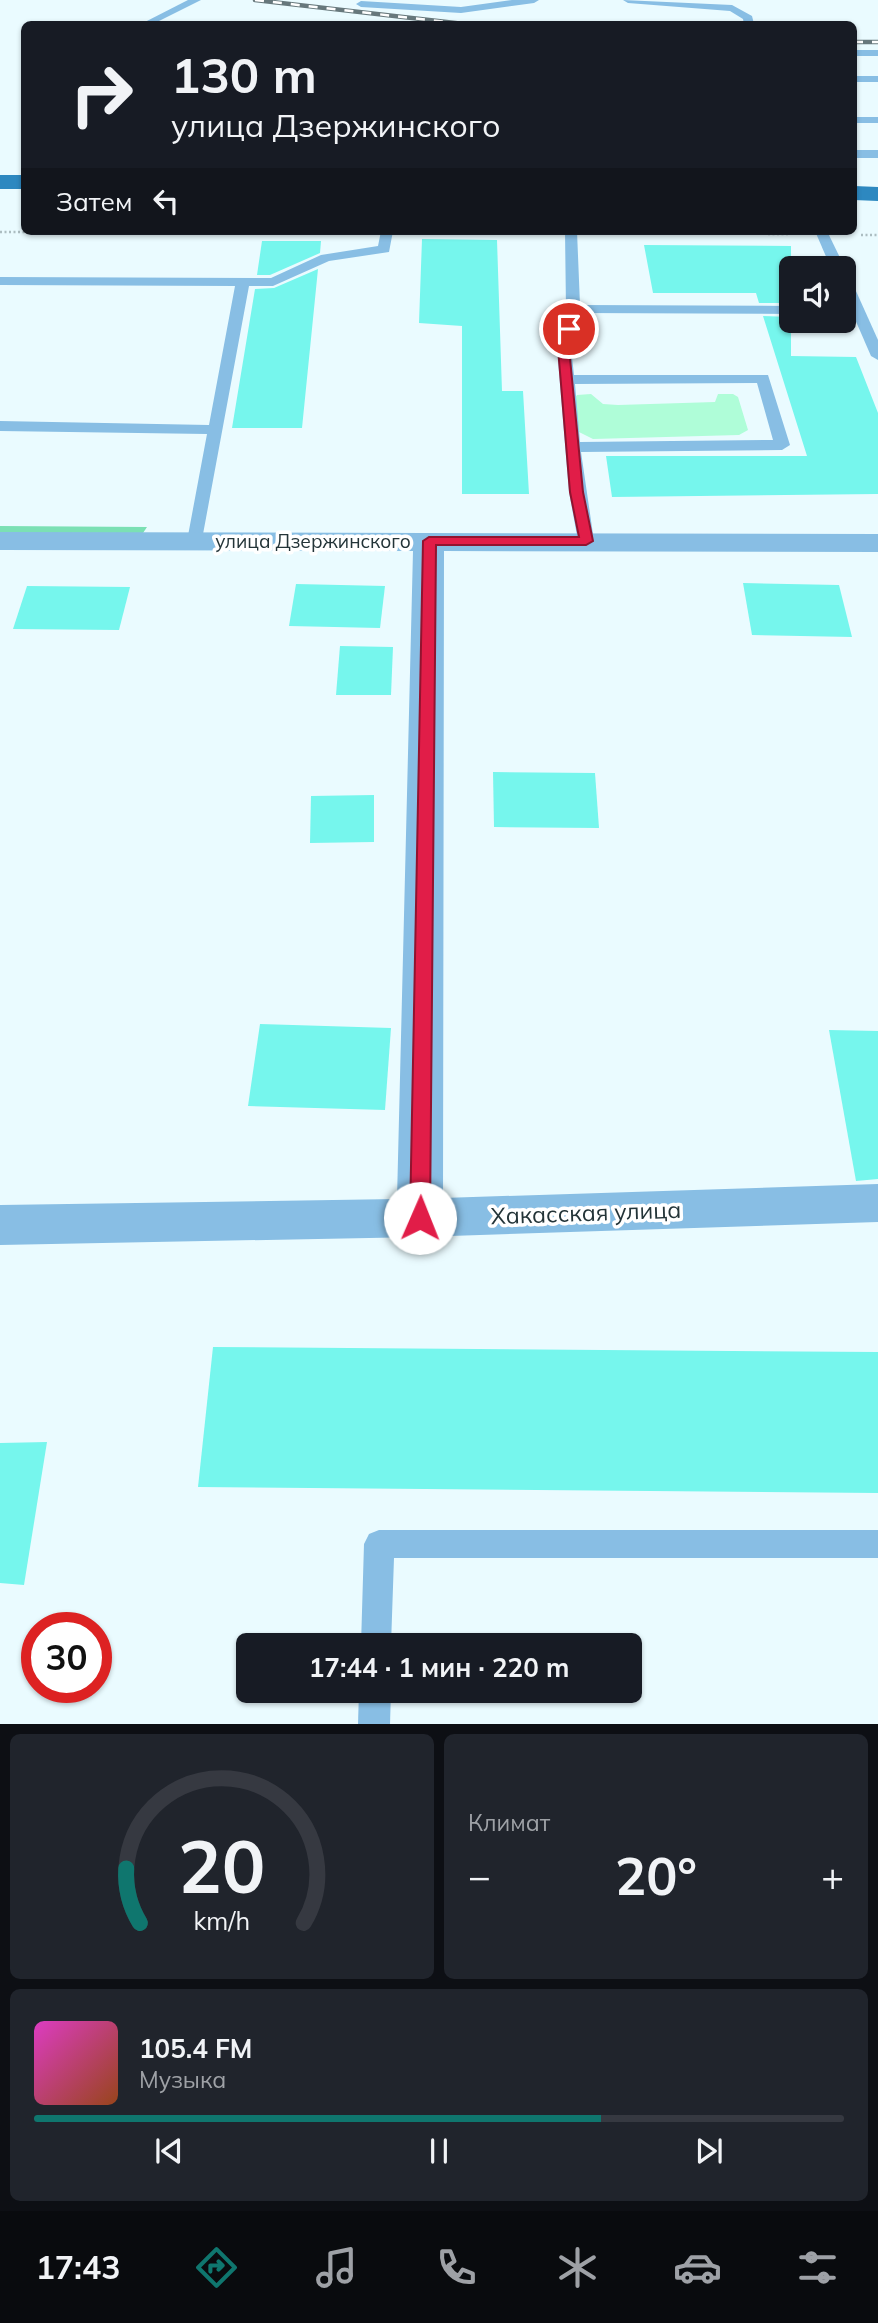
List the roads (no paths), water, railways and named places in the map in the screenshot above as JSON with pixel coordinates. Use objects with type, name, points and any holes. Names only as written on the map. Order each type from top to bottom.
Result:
[{"type":"main road","points":[[0,182],[21,182]]},
{"type":"main road","points":[[857,193],[878,194]]},
{"type":"main road","points":[[0,199],[21,200]]},
{"type":"main road","points":[[857,211],[878,211]]},
{"type":"street","name":"улица Дзержинского","points":[[0,541],[878,543]]},
{"type":"street","points":[[420,1218],[429,541]]},
{"type":"street","name":"Хакасская улица","points":[[0,1225],[420,1218],[878,1203]]},
{"type":"lane","points":[[152,21],[197,0]]},
{"type":"lane","points":[[361,4],[461,10],[534,0]]},
{"type":"lane","points":[[628,0],[732,8],[748,21]]},
{"type":"lane","points":[[857,53],[878,53]]},
{"type":"lane","points":[[857,79],[878,79]]},
{"type":"lane","points":[[857,120],[878,120]]},
{"type":"lane","points":[[857,154],[878,154]]},
{"type":"lane","points":[[0,281],[273,282],[326,258],[384,249],[386,235]]},
{"type":"lane","points":[[571,235],[573,309],[564,348],[577,492],[586,541]]},
{"type":"lane","points":[[823,235],[832,256]]},
{"type":"lane","points":[[195,541],[243,282]]},
{"type":"lane","points":[[573,309],[779,310]]},
{"type":"lane","points":[[856,310],[878,356]]},
{"type":"lane","points":[[567,380],[763,378],[782,445],[573,447]]},
{"type":"lane","points":[[0,426],[216,430]]},
{"type":"lane","points":[[376,1633],[379,1544],[878,1544]]},
{"type":"lane","points":[[374,1724],[375,1703]]},
{"type":"railway","points":[[255,0],[438,21]]},
{"type":"railway","points":[[857,42],[878,42]]}]
